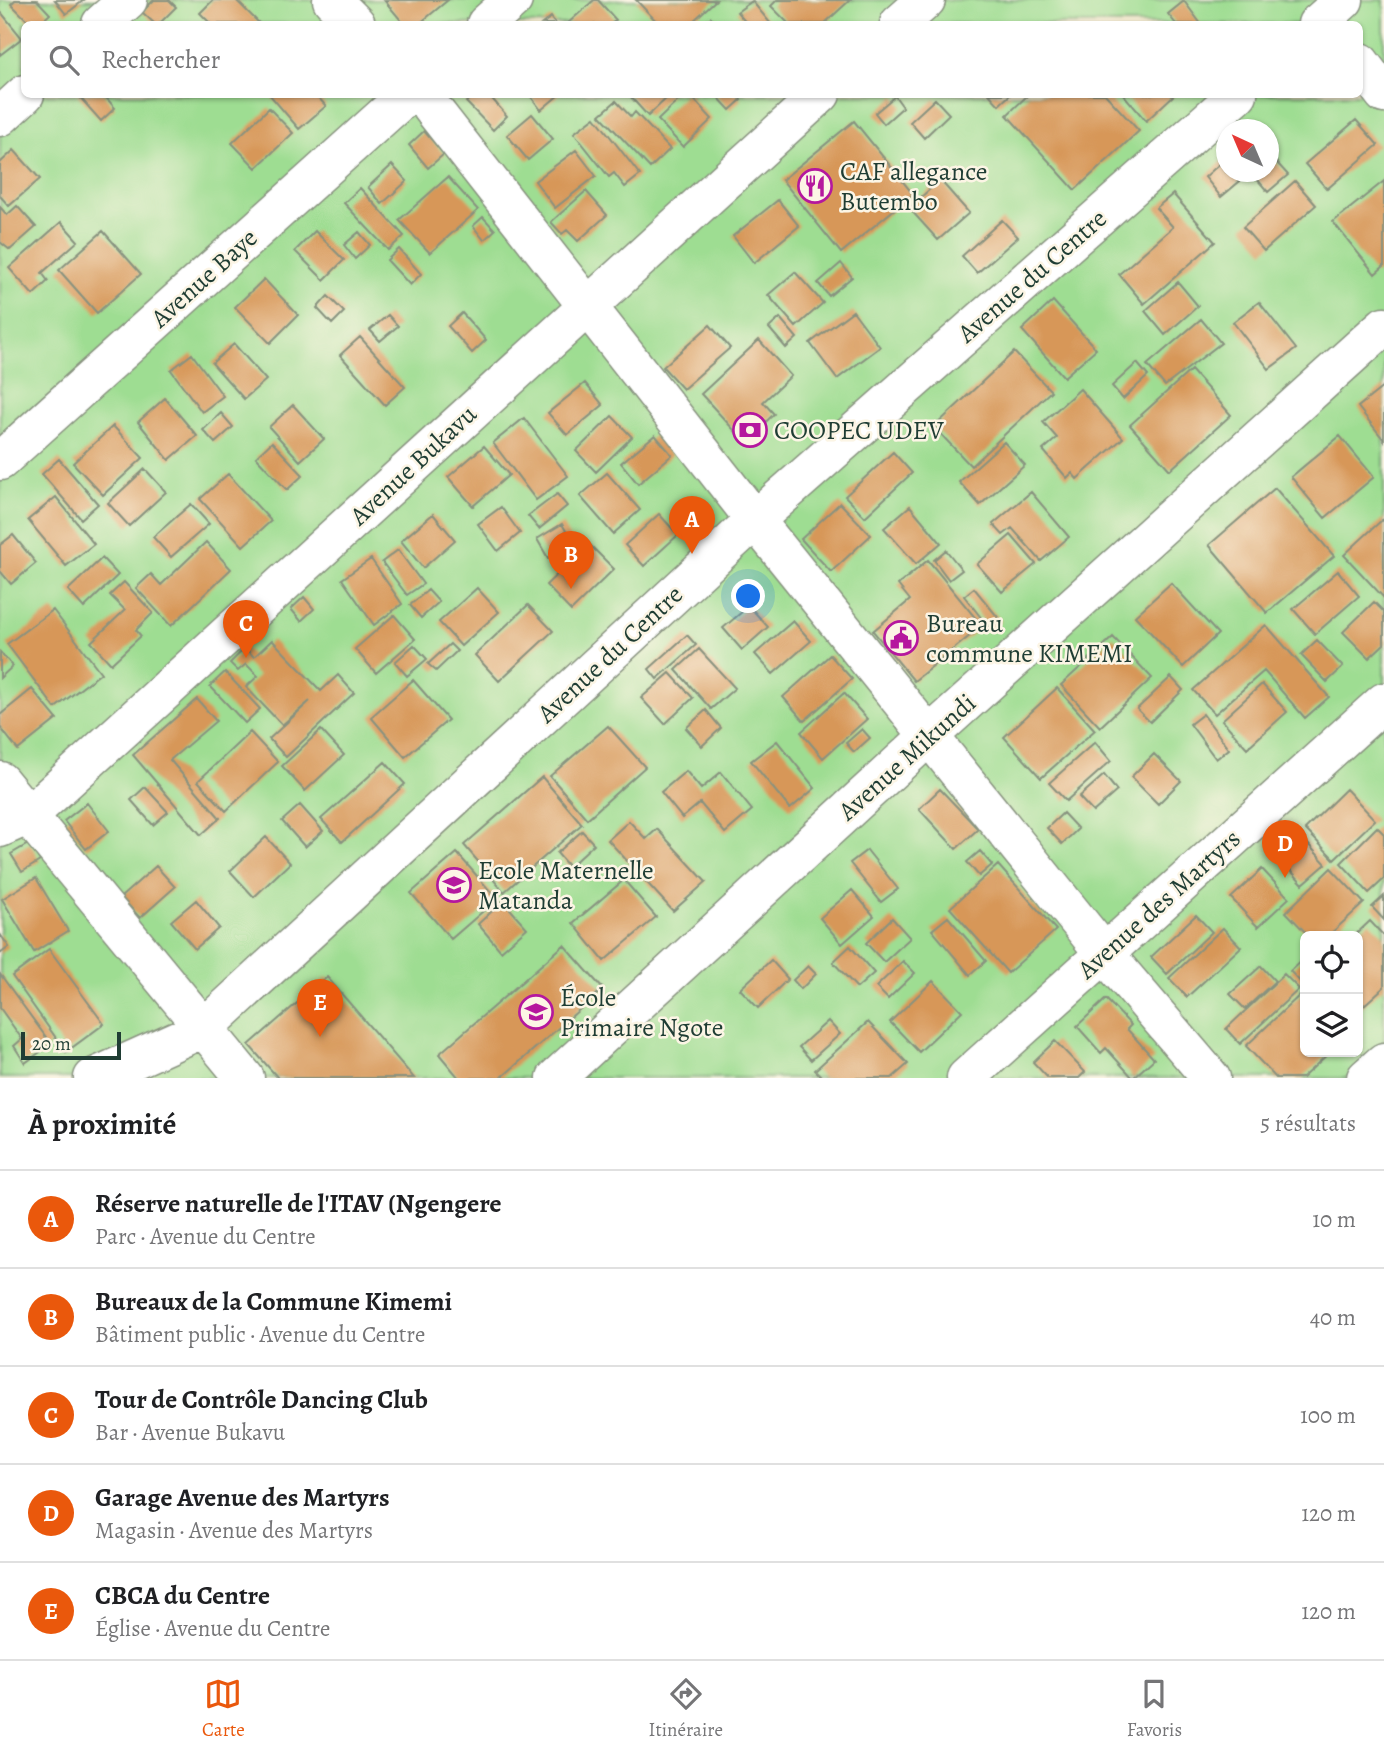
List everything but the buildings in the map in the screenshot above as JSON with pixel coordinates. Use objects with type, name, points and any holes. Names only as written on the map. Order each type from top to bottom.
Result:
[{"type":"street","points":[[104,21],[128,0]]},
{"type":"street","points":[[332,0],[353,21]]},
{"type":"street","points":[[489,21],[513,0]]},
{"type":"street","points":[[902,21],[926,0]]},
{"type":"street","points":[[1363,66],[1384,94]]},
{"type":"street","points":[[0,117],[21,98]]},
{"type":"street","name":"Avenue Baye","points":[[0,461],[404,98]]},
{"type":"street","points":[[424,98],[755,520],[1104,953],[1211,1078]]},
{"type":"street","name":"Avenue Bukavu","points":[[15,822],[817,98]]},
{"type":"street","name":"Avenue du Centre","points":[[93,1078],[204,1028],[755,520],[1233,98]]},
{"type":"street","name":"Avenue Mikundi","points":[[556,1078],[930,735],[1384,326]]},
{"type":"street","name":"Avenue des Martyrs","points":[[966,1078],[1384,702]]},
{"type":"street","points":[[0,780],[15,822],[204,1028],[245,1078]]},
{"type":"street","points":[[1366,1078],[1384,1062]]},
{"type":"green space","points":[[0,0],[1384,0],[1384,1078],[0,1078]]},
{"type":"place","name":"CAF allegance Butembo","points":[[815,186]]},
{"type":"place","name":"COOPEC UDEV","points":[[750,430]]},
{"type":"place","name":"Réserve naturelle de l'ITAV (Ngengere","points":[[692,554]]},
{"type":"place","name":"Bureaux de la Commune Kimemi","points":[[571,589]]},
{"type":"place","name":"Bureau commune KIMEMI","points":[[901,638]]},
{"type":"place","name":"Tour de Contrôle Dancing Club","points":[[246,658]]},
{"type":"place","name":"Garage Avenue des Martyrs","points":[[1285,878]]},
{"type":"place","name":"Ecole Maternelle Matanda","points":[[454,885]]},
{"type":"place","name":"École Primaire Ngote","points":[[536,1012]]},
{"type":"place","name":"CBCA du Centre","points":[[320,1037]]}]
